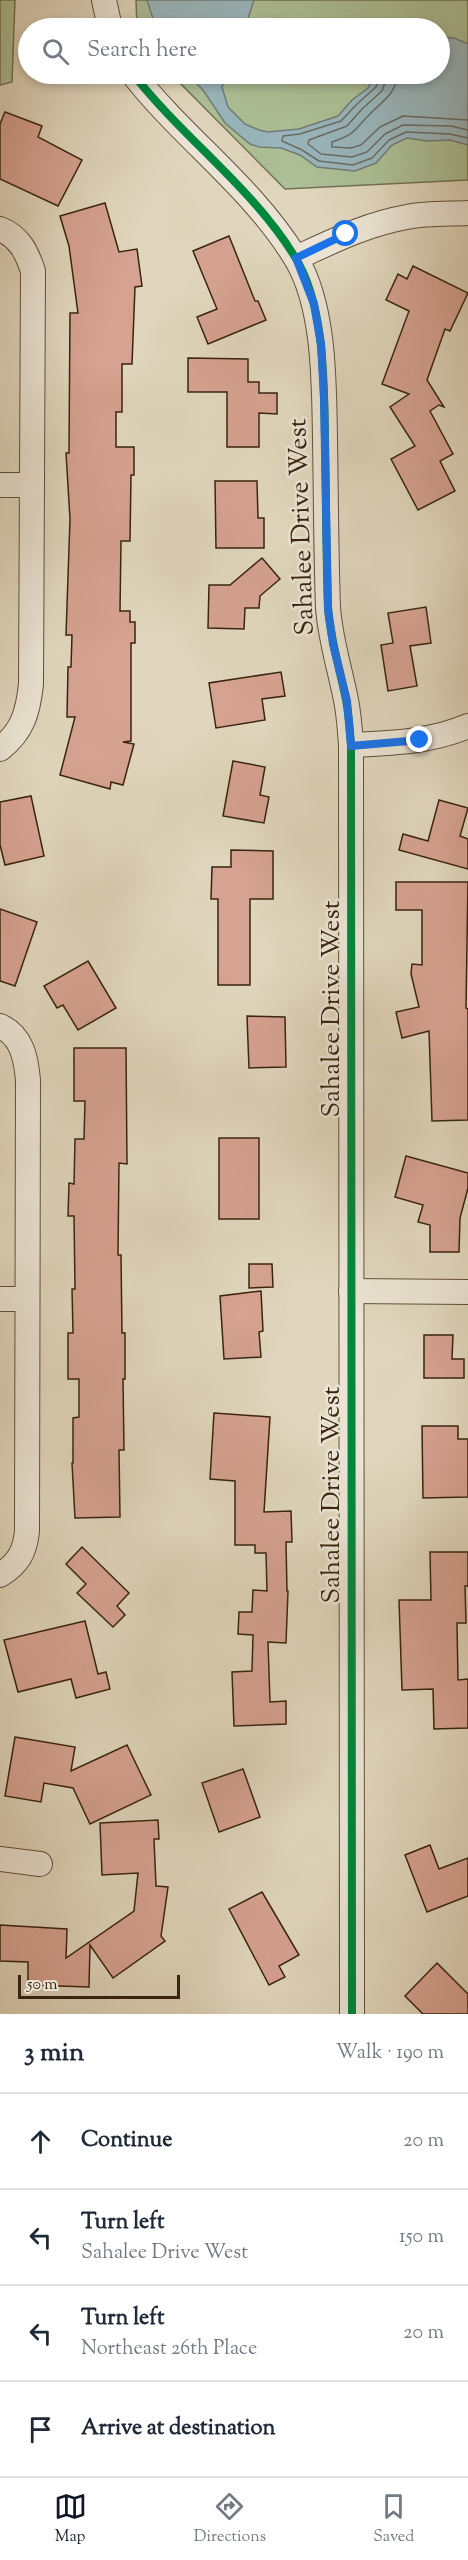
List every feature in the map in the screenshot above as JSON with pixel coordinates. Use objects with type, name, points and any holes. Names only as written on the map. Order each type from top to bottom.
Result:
[{"type":"street","points":[[104,0],[108,18]]},
{"type":"street","name":"Sahalee Drive West","points":[[141,84],[158,105],[262,211],[296,258],[314,304],[321,344],[328,609],[333,644],[347,701],[351,746],[351,2014]]},
{"type":"street","points":[[296,258],[373,224],[409,216],[468,213]]},
{"type":"street","points":[[0,749],[14,739],[22,725],[28,707],[31,684],[30,485],[33,271],[27,251],[9,235]]},
{"type":"street","points":[[0,485],[30,485]]},
{"type":"street","points":[[351,746],[420,740],[468,726]]},
{"type":"street","points":[[6,1571],[26,1546],[27,1531],[28,1080],[23,1049],[8,1031]]},
{"type":"street","points":[[351,1291],[468,1292]]},
{"type":"street","points":[[0,1299],[26,1299]]},
{"type":"street","points":[[0,1859],[40,1863]]},
{"type":"green space","points":[[0,0],[15,0],[12,82],[0,85]]},
{"type":"green space","points":[[136,0],[468,0],[468,180],[285,189],[181,84],[450,84],[450,18],[137,18]]},
{"type":"water","points":[[147,0],[254,0],[248,18],[153,18]]},
{"type":"water","points":[[450,38],[468,44],[468,145],[450,140],[428,141],[407,138],[392,145],[376,163],[355,171],[317,167],[300,155],[281,148],[259,147],[250,144],[225,123],[197,84],[223,84],[228,107],[245,124],[268,132],[299,129],[338,116],[352,100],[370,84],[450,84]]},
{"type":"building","points":[[5,112],[42,126],[38,137],[82,160],[58,206],[0,179],[0,124]]},
{"type":"building","points":[[105,203],[119,252],[137,249],[142,286],[135,287],[132,364],[122,364],[122,412],[116,412],[116,447],[134,447],[134,475],[131,475],[130,541],[121,541],[120,611],[130,611],[130,622],[135,622],[135,643],[131,643],[131,741],[123,742],[134,744],[123,785],[111,782],[110,789],[60,775],[75,717],[67,717],[68,667],[71,667],[72,635],[66,635],[70,519],[66,453],[69,453],[70,313],[78,313],[69,246],[60,216]]},
{"type":"building","points":[[229,236],[255,301],[258,301],[266,320],[208,344],[197,317],[217,309],[193,251]]},
{"type":"building","points":[[413,266],[468,293],[450,331],[445,329],[427,380],[444,407],[439,405],[430,411],[453,454],[440,461],[455,491],[418,510],[391,459],[415,446],[390,407],[409,394],[382,384],[409,311],[386,300],[398,274],[407,279]]},
{"type":"building","points":[[188,358],[248,359],[248,382],[259,382],[259,393],[277,393],[277,414],[259,413],[259,447],[227,447],[227,392],[188,392]]},
{"type":"building","points":[[215,481],[257,481],[258,518],[264,518],[264,548],[216,548]]},
{"type":"building","points":[[262,558],[280,579],[260,596],[259,608],[245,608],[244,629],[208,628],[209,585],[230,585]]},
{"type":"building","points":[[426,607],[431,643],[410,646],[417,686],[388,691],[381,645],[393,643],[388,613]]},
{"type":"building","points":[[281,672],[285,696],[262,699],[265,720],[216,728],[209,683]]},
{"type":"building","points":[[233,761],[265,767],[260,795],[269,797],[264,823],[223,816]]},
{"type":"building","points":[[31,796],[44,856],[5,865],[0,845],[0,802]]},
{"type":"building","points":[[439,800],[468,808],[460,836],[468,839],[468,869],[399,850],[403,834],[428,841]]},
{"type":"building","points":[[231,850],[273,851],[273,899],[250,899],[250,985],[218,985],[218,899],[211,899],[212,867],[231,867]]},
{"type":"building","points":[[396,882],[468,882],[466,1008],[468,1009],[468,1120],[432,1121],[429,1031],[402,1038],[396,1012],[419,1007],[411,974],[412,964],[422,965],[422,910],[396,910]]},
{"type":"building","points":[[0,909],[37,922],[15,986],[0,981]]},
{"type":"building","points":[[88,961],[116,1008],[78,1030],[63,1005],[57,1008],[44,986]]},
{"type":"building","points":[[247,1016],[285,1017],[286,1067],[249,1068]]},
{"type":"building","points":[[74,1048],[126,1048],[127,1164],[119,1163],[118,1255],[121,1255],[122,1333],[125,1333],[124,1450],[119,1450],[120,1517],[75,1518],[72,1463],[73,1418],[79,1417],[79,1379],[68,1379],[68,1333],[73,1333],[72,1289],[75,1289],[74,1216],[68,1216],[69,1183],[74,1184],[75,1139],[84,1139],[85,1101],[74,1101]]},
{"type":"building","points":[[219,1138],[259,1138],[259,1219],[219,1219]]},
{"type":"building","points":[[406,1156],[468,1173],[468,1188],[460,1218],[459,1252],[430,1252],[430,1225],[418,1222],[423,1205],[395,1197]]},
{"type":"building","points":[[249,1264],[272,1264],[273,1287],[249,1288]]},
{"type":"building","points":[[261,1291],[263,1331],[259,1332],[261,1357],[224,1359],[220,1296]]},
{"type":"building","points":[[424,1335],[453,1335],[452,1359],[464,1359],[464,1378],[424,1378]]},
{"type":"building","points":[[214,1413],[270,1417],[264,1512],[291,1511],[292,1542],[286,1542],[288,1591],[286,1643],[268,1642],[270,1702],[286,1701],[286,1724],[234,1726],[232,1672],[252,1671],[253,1635],[238,1634],[239,1612],[252,1612],[253,1590],[267,1591],[266,1553],[255,1553],[255,1545],[235,1545],[235,1481],[210,1479]]},
{"type":"building","points":[[422,1426],[458,1426],[458,1439],[468,1439],[468,1497],[423,1498]]},
{"type":"building","points":[[82,1547],[129,1593],[117,1606],[125,1615],[113,1627],[77,1593],[86,1584],[66,1564]]},
{"type":"building","points":[[430,1552],[468,1552],[468,1586],[465,1586],[466,1623],[457,1623],[458,1680],[468,1679],[468,1728],[434,1729],[433,1689],[402,1690],[399,1600],[431,1600]]},
{"type":"building","points":[[85,1621],[98,1674],[106,1672],[110,1689],[76,1698],[71,1679],[18,1692],[4,1640]]},
{"type":"building","points":[[15,1737],[75,1747],[71,1771],[127,1745],[151,1795],[90,1824],[73,1788],[44,1783],[41,1802],[5,1796]]},
{"type":"building","points":[[243,1769],[260,1817],[219,1832],[202,1783]]},
{"type":"building","points":[[158,1820],[159,1839],[154,1839],[156,1886],[168,1887],[161,1936],[165,1941],[113,1978],[90,1945],[89,1987],[28,1985],[28,1962],[0,1961],[0,1925],[67,1929],[66,1958],[134,1911],[138,1873],[102,1875],[100,1823]]},
{"type":"building","points":[[430,1845],[439,1869],[468,1858],[468,1896],[427,1912],[405,1855]]},
{"type":"building","points":[[262,1892],[299,1955],[279,1966],[285,1977],[269,1985],[229,1909]]},
{"type":"building","points":[[437,1963],[468,1994],[468,2014],[423,2014],[405,1996]]},
{"type":"cycle path","points":[[142,84],[173,120],[238,185],[278,232],[305,276],[312,298],[321,345],[328,607],[347,706],[351,745],[352,2014]]},
{"type":"route","points":[[346,234],[296,258],[314,304],[321,344],[328,609],[333,644],[347,701],[351,746],[420,740]]}]
